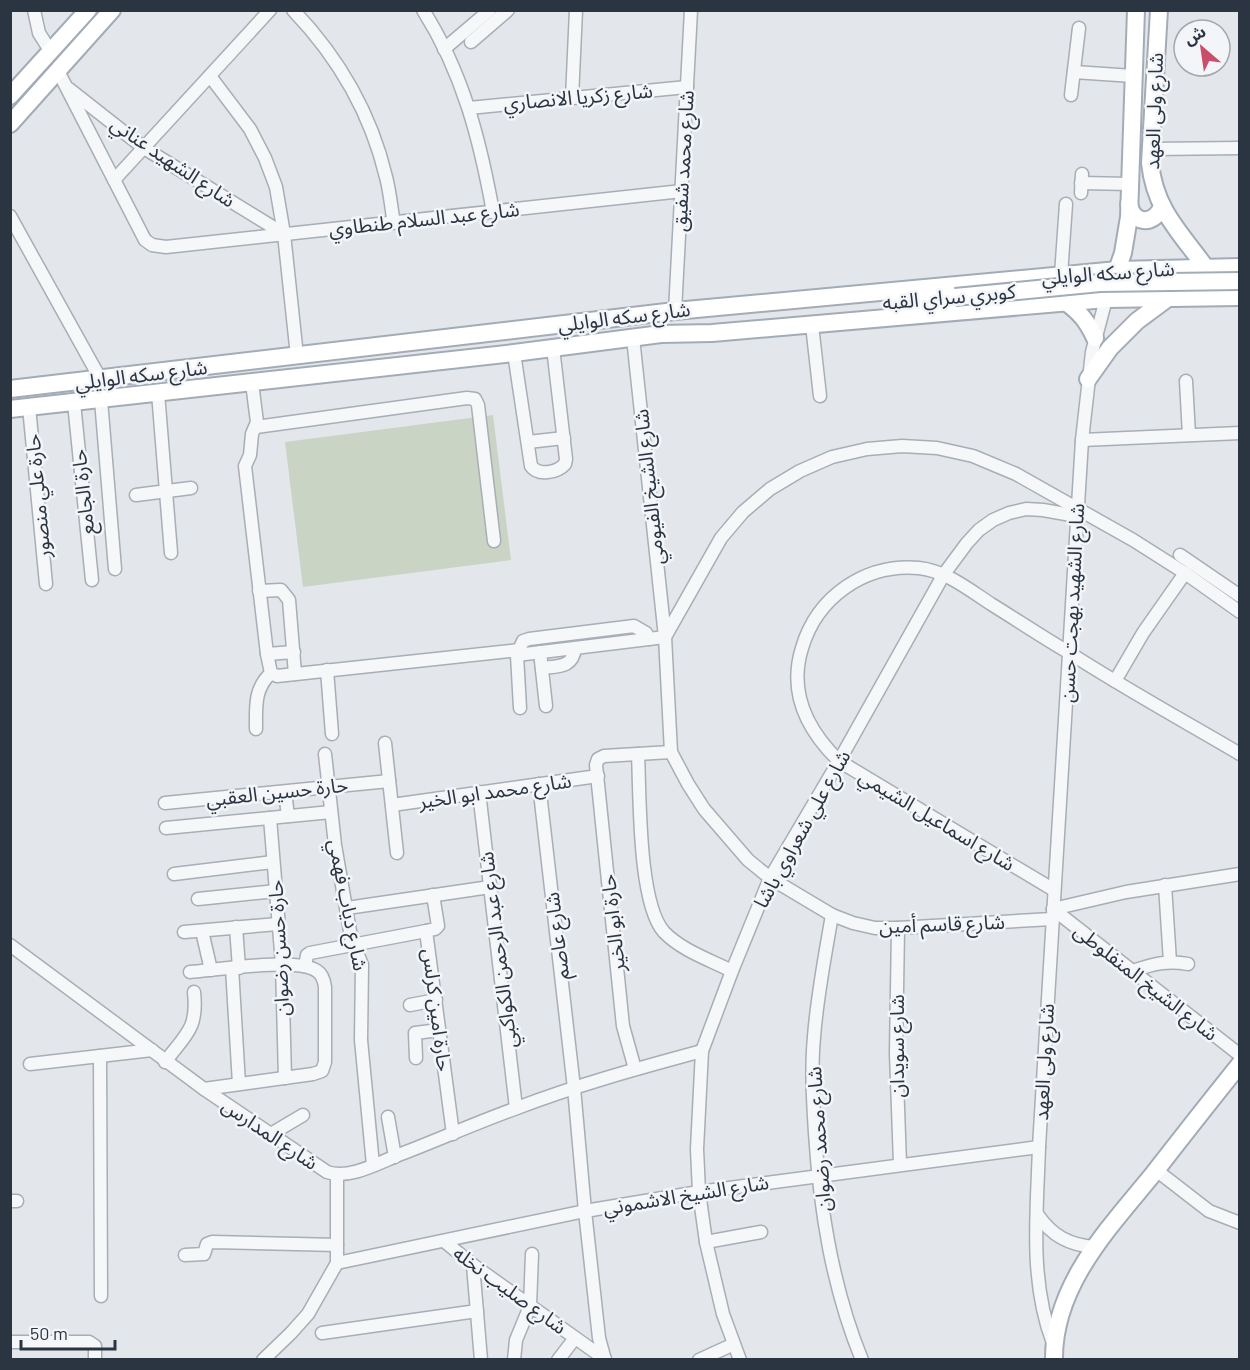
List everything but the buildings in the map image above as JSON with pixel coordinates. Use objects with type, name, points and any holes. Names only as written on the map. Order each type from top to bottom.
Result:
[{"type":"main road","points":[[10,96],[88,10]]},
{"type":"main road","points":[[10,124],[61,79],[112,10]]},
{"type":"main road","name":"شارع ولى العهد","points":[[1106,299],[1118,270],[1129,217],[1136,10]]},
{"type":"main road","name":"شارع ولى العهد","points":[[1159,10],[1150,163],[1152,181],[1162,207],[1206,268]]},
{"type":"main road","points":[[1129,204],[1136,218],[1144,221],[1152,220],[1162,207]]},
{"type":"main road","name":"شارع سكه الوايلي","points":[[10,389],[675,311],[1118,270],[1239,267]]},
{"type":"main road","name":"كوبري سراي القبه","points":[[661,334],[709,317],[1100,283],[1239,282]]},
{"type":"main road","name":"شارع سكه الوايلي","points":[[10,409],[514,353],[661,334],[712,333],[1106,299],[1239,297]]},
{"type":"main road","points":[[1088,379],[1110,348],[1137,321],[1168,298]]},
{"type":"main road","points":[[1068,303],[1084,318],[1095,338]]},
{"type":"main road","points":[[1054,1351],[1061,1309],[1070,1287],[1095,1247],[1238,1066]]},
{"type":"street","points":[[34,10],[39,33],[51,52]]},
{"type":"street","points":[[114,180],[270,10]]},
{"type":"street","points":[[293,10],[336,62],[357,98],[374,137],[386,177],[394,222]]},
{"type":"street","points":[[423,10],[444,49],[469,108],[482,153],[493,212]]},
{"type":"street","points":[[475,34],[490,10]]},
{"type":"street","points":[[444,49],[475,34],[508,10]]},
{"type":"street","points":[[572,98],[576,10]]},
{"type":"street","name":"شارع محمد شفيق","points":[[675,311],[690,10]]},
{"type":"street","points":[[1071,95],[1079,28]]},
{"type":"street","points":[[1074,72],[1132,76]]},
{"type":"street","points":[[210,76],[250,129],[265,158],[276,187],[284,234],[297,356]]},
{"type":"street","name":"شارع الشهيد عناني","points":[[61,79],[144,148],[284,234]]},
{"type":"street","name":"شارع الشهيد عناني","points":[[61,79],[145,240],[152,245],[166,247]]},
{"type":"street","name":"شارع زكريا الانصاري","points":[[469,108],[687,87]]},
{"type":"street","points":[[1152,149],[1239,148]]},
{"type":"street","points":[[1081,183],[1130,184]]},
{"type":"street","name":"شارع عبد السلام طنطاوي","points":[[166,247],[682,191]]},
{"type":"street","points":[[1061,275],[1066,204]]},
{"type":"street","points":[[10,216],[101,380]]},
{"type":"street","name":"شارع الشهيد بهجت حسن","points":[[1053,914],[1082,440],[1088,379],[1095,338],[1106,299]]},
{"type":"street","points":[[812,325],[820,396]]},
{"type":"street","name":"شارع الشيخ الفيومي","points":[[633,338],[665,637]]},
{"type":"street","points":[[514,353],[531,466],[533,470],[543,472],[558,470],[565,464],[553,348]]},
{"type":"street","points":[[1186,381],[1189,435]]},
{"type":"street","points":[[252,383],[256,427],[252,434],[250,455],[245,466],[271,673]]},
{"type":"street","points":[[158,393],[171,553]]},
{"type":"street","points":[[256,427],[466,398],[475,399],[478,405],[494,541]]},
{"type":"street","points":[[101,400],[115,569]]},
{"type":"street","name":"حارة الجامع","points":[[74,403],[92,580]]},
{"type":"street","name":"حارة علي منصور","points":[[29,407],[46,584]]},
{"type":"street","points":[[1082,440],[1239,433]]},
{"type":"street","points":[[528,442],[564,438]]},
{"type":"street","points":[[271,673],[277,676],[540,652],[665,637],[720,538],[743,512],[770,489],[800,471],[832,457],[867,449],[902,446],[937,448],[973,456],[1016,474],[1077,512],[1133,540],[1185,573],[1239,596]]},
{"type":"street","points":[[136,495],[192,488]]},
{"type":"street","name":"شارع علي شعراوي باشا","points":[[740,1359],[723,1314],[706,1242],[699,1192],[697,1139],[702,1051],[732,971],[770,878],[944,574],[967,543],[993,520],[1009,513],[1026,509],[1077,512]]},
{"type":"street","points":[[1180,555],[1239,612]]},
{"type":"street","name":"شارع اسماعيل الشيمي","points":[[1054,890],[839,761],[822,745],[809,725],[801,704],[797,680],[799,657],[806,634],[817,614],[833,596],[852,582],[873,572],[897,568],[920,568],[944,574],[1069,653],[1239,754]]},
{"type":"street","points":[[1115,681],[1143,633],[1185,573]]},
{"type":"street","points":[[259,591],[281,590],[287,596],[295,674]]},
{"type":"street","points":[[520,708],[518,653],[523,641],[634,626],[646,633],[649,639]]},
{"type":"street","name":"شارع قاسم أمين","points":[[665,637],[671,752],[684,776],[704,809],[748,860],[770,878],[832,915],[875,928],[898,928],[1053,914],[1126,892],[1239,874]]},
{"type":"street","points":[[542,668],[564,666],[569,663],[575,654],[575,648]]},
{"type":"street","points":[[267,654],[294,652]]},
{"type":"street","points":[[540,652],[546,706]]},
{"type":"street","points":[[327,670],[332,734]]},
{"type":"street","points":[[256,729],[255,698],[261,684],[271,673]]},
{"type":"street","points":[[385,743],[398,853]]},
{"type":"street","points":[[597,776],[598,759],[604,756],[671,752]]},
{"type":"street","name":"شارع دياب فهمي","points":[[325,754],[353,944],[361,958],[362,965],[361,1040],[374,1165]]},
{"type":"street","points":[[638,754],[643,856],[648,899],[654,916],[659,926],[673,940],[732,971]]},
{"type":"street","name":"شارع محمد ابو الخير","points":[[392,805],[597,776]]},
{"type":"street","name":"حارة ابو الخير","points":[[597,776],[623,1026],[635,1069]]},
{"type":"street","name":"حارة حسين العقبي","points":[[165,803],[389,781]]},
{"type":"street","name":"شارع عاصم","points":[[539,784],[574,1088],[599,1338],[605,1359]]},
{"type":"street","points":[[285,792],[288,816]]},
{"type":"street","name":"شارع عبد الرحمن الكواكبي","points":[[479,792],[516,1108]]},
{"type":"street","points":[[166,828],[332,812]]},
{"type":"street","name":"حارة حسن رضوان","points":[[270,818],[282,964],[285,1078]]},
{"type":"street","points":[[174,874],[273,862]]},
{"type":"street","points":[[1165,885],[1170,962]]},
{"type":"street","points":[[347,908],[490,887]]},
{"type":"street","points":[[198,899],[276,891]]},
{"type":"street","name":"حارة امين كرلس","points":[[433,895],[438,926],[426,931],[453,1134]]},
{"type":"street","name":"شارع الشيخ المنفلوطى","points":[[1053,914],[1133,971],[1238,1066]]},
{"type":"street","name":"شارع ولى العهد","points":[[1053,914],[1037,1215],[1039,1296],[1054,1351]]},
{"type":"street","name":"شارع محمد رضوان","points":[[832,915],[817,1000],[813,1039],[812,1079],[818,1175],[838,1293],[848,1326],[862,1359]]},
{"type":"street","points":[[184,932],[278,924]]},
{"type":"street","points":[[236,927],[235,968],[240,1084]]},
{"type":"street","name":"شارع سويدان","points":[[898,928],[896,1053],[900,1164]]},
{"type":"street","points":[[202,931],[210,970]]},
{"type":"street","points":[[305,966],[307,955],[310,953],[426,931]]},
{"type":"street","name":"شارع المدارس","points":[[10,945],[165,1062],[327,1172],[338,1175],[374,1165],[516,1108],[574,1088],[702,1051]]},
{"type":"street","points":[[1133,971],[1151,964],[1170,962],[1188,964]]},
{"type":"street","points":[[190,972],[282,964],[305,966],[322,975],[325,987],[325,1062],[318,1073],[204,1089]]},
{"type":"street","points":[[165,1062],[193,1024],[196,1010],[194,992]]},
{"type":"street","points":[[410,1005],[436,1000]]},
{"type":"street","points":[[416,1058],[415,1033],[439,1030]]},
{"type":"street","points":[[30,1064],[152,1050]]},
{"type":"street","points":[[100,1056],[101,1296]]},
{"type":"street","points":[[271,1134],[303,1115]]},
{"type":"street","points":[[388,1117],[395,1157]]},
{"type":"street","name":"شارع الشيخ الاشموني","points":[[337,1263],[585,1211],[699,1192],[1039,1147]]},
{"type":"street","points":[[1156,1170],[1209,1211],[1239,1223]]},
{"type":"street","points":[[262,1359],[308,1314],[337,1263],[338,1175]]},
{"type":"street","points":[[1037,1215],[1050,1230],[1068,1242],[1095,1247]]},
{"type":"street","points":[[706,1242],[761,1232]]},
{"type":"street","name":"شارع صليب نخله","points":[[444,1242],[605,1359]]},
{"type":"street","points":[[185,1255],[204,1254],[209,1243],[338,1245]]},
{"type":"street","points":[[514,1359],[516,1340],[530,1306],[532,1254]]},
{"type":"street","points":[[473,1265],[481,1359]]},
{"type":"street","points":[[322,1333],[477,1311]]},
{"type":"street","points":[[558,1359],[575,1338]]},
{"type":"street","points":[[10,1342],[89,1342],[95,1347],[95,1359]]},
{"type":"street","points":[[699,1359],[734,1344]]},
{"type":"green space","points":[[493,415],[511,560],[303,587],[285,442]]}]
